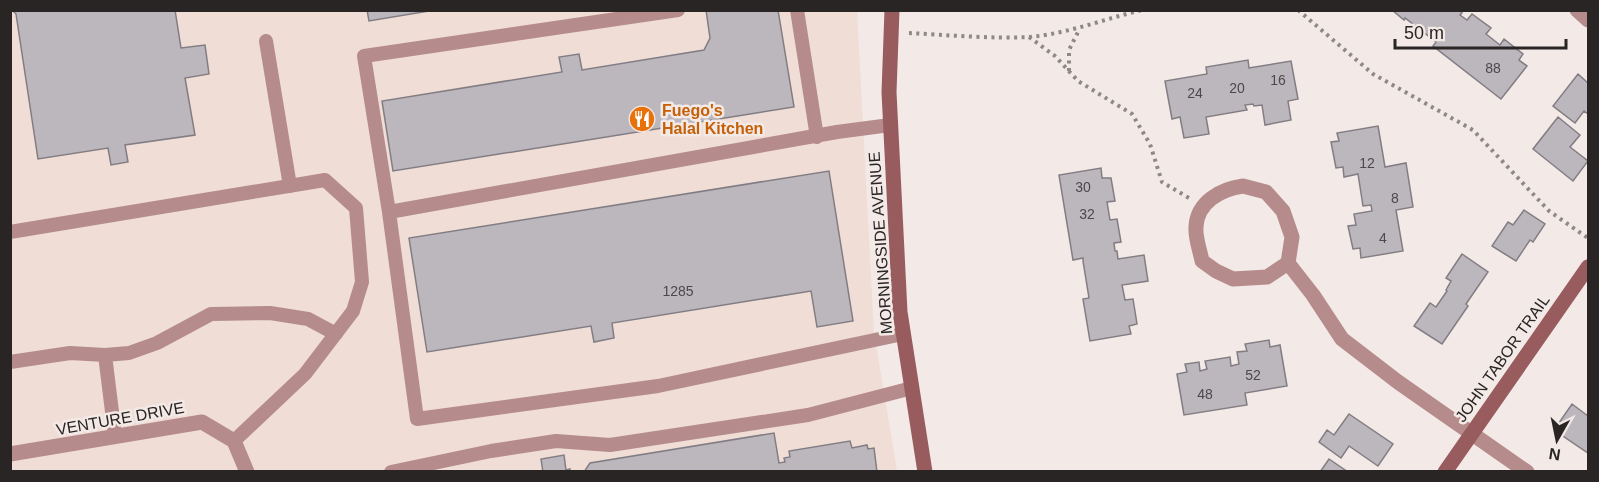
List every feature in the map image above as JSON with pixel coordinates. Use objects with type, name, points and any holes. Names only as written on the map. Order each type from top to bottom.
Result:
[{"type":"main road","name":"MORNINGSIDE AVENUE","points":[[892,10],[889,92],[900,312],[925,471]]},
{"type":"main road","name":"JOHN TABOR TRAIL","points":[[1445,471],[1588,267]]},
{"type":"street","points":[[1577,10],[1588,20]]},
{"type":"street","points":[[1288,263],[1267,277],[1233,279],[1216,271],[1202,261],[1196,226],[1203,206],[1218,193],[1230,188],[1243,186],[1266,192],[1283,211],[1292,237],[1288,263],[1313,295],[1342,339],[1398,382],[1527,471]]},
{"type":"street","name":"VENTURE DRIVE","points":[[10,454],[202,422],[234,441]]},
{"type":"street","points":[[234,441],[247,471]]},
{"type":"lane","points":[[678,10],[364,56],[389,212],[417,419],[658,386],[903,334]]},
{"type":"lane","points":[[797,10],[817,137]]},
{"type":"lane","points":[[266,41],[290,186]]},
{"type":"lane","points":[[389,212],[890,125]]},
{"type":"lane","points":[[10,232],[325,180],[356,208],[362,282],[353,311],[305,374],[234,441]]},
{"type":"lane","points":[[10,362],[70,353],[105,355],[129,353],[211,314],[270,313],[308,319],[336,334]]},
{"type":"lane","points":[[105,355],[115,436]]},
{"type":"lane","points":[[391,471],[556,441],[610,445],[808,415],[912,388]]},
{"type":"path","points":[[891,32],[1029,37],[1079,29],[1142,10]]},
{"type":"path","points":[[1298,10],[1373,74],[1473,130],[1549,211],[1588,238]]},
{"type":"path","points":[[1069,71],[1069,50],[1079,29]]},
{"type":"path","points":[[1029,37],[1056,56],[1078,81],[1132,114],[1150,144],[1162,182],[1203,206]]},
{"type":"shaded area","points":[[10,11],[857,11],[874,333],[897,471],[11,471]]},
{"type":"building","points":[[12,10],[175,10],[181,48],[205,45],[209,74],[185,78],[195,135],[125,145],[128,162],[111,165],[108,148],[38,159],[16,14]]},
{"type":"building","points":[[367,10],[435,10],[369,21]]},
{"type":"building","points":[[706,10],[778,10],[794,107],[393,171],[382,101],[562,72],[559,57],[579,54],[582,70],[704,50],[710,38]]},
{"type":"building","points":[[1392,10],[1459,10],[1462,13],[1460,15],[1467,20],[1472,14],[1491,28],[1486,34],[1500,45],[1504,39],[1523,54],[1519,60],[1527,66],[1501,99],[1433,46],[1436,42]]},
{"type":"building","points":[[1248,60],[1249,68],[1291,61],[1298,99],[1288,101],[1291,120],[1265,125],[1262,105],[1245,105],[1247,110],[1206,117],[1209,134],[1184,138],[1180,117],[1172,119],[1165,81],[1207,74],[1206,67]]},
{"type":"building","points":[[1578,74],[1588,83],[1588,114],[1584,111],[1575,123],[1553,106]]},
{"type":"building","points":[[1558,117],[1580,135],[1570,147],[1588,161],[1573,181],[1533,149]]},
{"type":"building","points":[[1378,126],[1385,167],[1406,163],[1413,207],[1396,210],[1403,251],[1361,258],[1360,248],[1353,249],[1348,226],[1356,225],[1354,214],[1372,211],[1371,205],[1363,206],[1358,174],[1344,177],[1343,167],[1336,168],[1331,142],[1339,141],[1337,133]]},
{"type":"building","points":[[1101,168],[1102,178],[1111,178],[1115,201],[1107,202],[1110,220],[1117,219],[1121,242],[1114,243],[1118,259],[1144,255],[1148,281],[1122,285],[1125,300],[1133,299],[1137,324],[1129,326],[1131,334],[1090,341],[1083,299],[1089,298],[1083,258],[1073,260],[1059,175]]},
{"type":"building","points":[[829,171],[853,321],[817,327],[811,291],[612,323],[614,338],[594,342],[591,326],[427,352],[409,238]]},
{"type":"building","points":[[1524,210],[1545,224],[1533,242],[1530,240],[1516,261],[1492,246],[1508,222],[1513,225]]},
{"type":"building","points":[[1462,254],[1488,272],[1442,344],[1414,326],[1430,303],[1436,307],[1447,291],[1451,281],[1446,278]]},
{"type":"building","points":[[1269,340],[1270,347],[1280,345],[1287,386],[1245,393],[1247,405],[1184,415],[1177,374],[1187,372],[1185,364],[1199,362],[1200,371],[1207,369],[1205,361],[1230,357],[1231,366],[1239,364],[1237,352],[1247,351],[1245,344]]},
{"type":"building","points":[[1572,404],[1588,416],[1588,453],[1554,430]]},
{"type":"building","points":[[1349,414],[1393,444],[1378,466],[1349,446],[1341,458],[1319,442],[1327,430],[1334,435]]},
{"type":"building","points":[[774,433],[779,463],[785,462],[784,458],[790,457],[789,451],[850,441],[852,448],[867,445],[868,449],[874,448],[877,472],[584,472],[590,463]]},
{"type":"building","points":[[564,455],[566,470],[570,469],[570,472],[543,472],[541,459]]},
{"type":"building","points":[[1329,459],[1348,472],[1320,472]]},
{"type":"place","name":"Fuego's Halal Kitchen","points":[[642,119]]}]
